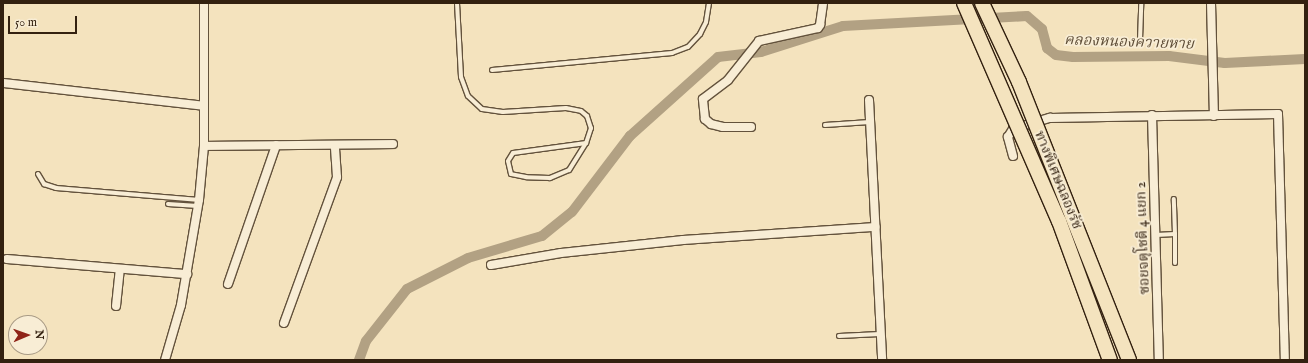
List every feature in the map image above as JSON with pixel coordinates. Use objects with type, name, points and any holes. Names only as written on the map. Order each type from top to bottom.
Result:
[{"type":"highway","name":"ทางพิเศษฉลองรัช","points":[[964,3],[1059,221],[1110,360]]},
{"type":"highway","name":"ทางพิเศษฉลองรัช","points":[[982,3],[1019,82],[1129,360]]},
{"type":"street","points":[[165,360],[187,274],[198,203],[204,146],[204,3]]},
{"type":"street","points":[[751,127],[723,127],[711,124],[705,119],[702,109],[706,96],[728,80],[760,41],[818,28],[820,25],[823,3]]},
{"type":"street","points":[[1211,3],[1214,116]]},
{"type":"street","points":[[3,83],[204,106]]},
{"type":"street","points":[[869,100],[882,360]]},
{"type":"street","points":[[1013,156],[1008,137],[1013,129],[1050,118],[1278,114],[1285,360]]},
{"type":"street","name":"ซอยจตุโชติ 4 แยก 2","points":[[1152,116],[1159,360]]},
{"type":"street","points":[[204,146],[393,144]]},
{"type":"street","points":[[228,284],[236,257],[276,145]]},
{"type":"street","points":[[284,323],[337,177],[335,145]]},
{"type":"street","points":[[491,265],[561,252],[682,240],[876,227]]},
{"type":"street","points":[[7,259],[120,270],[187,274]]},
{"type":"street","points":[[116,306],[120,270]]},
{"type":"lane","points":[[457,3],[461,77],[468,96],[482,109],[503,112],[566,108],[581,111],[587,116],[591,128],[586,143],[577,162],[560,175],[518,177],[511,174],[508,168],[510,156],[517,151],[586,143]]},
{"type":"lane","points":[[492,70],[672,53],[688,47],[700,34],[706,22],[708,3]]},
{"type":"lane","points":[[1140,3],[1140,40]]},
{"type":"lane","points":[[825,125],[870,122]]},
{"type":"lane","points":[[38,174],[44,184],[56,188],[198,203]]},
{"type":"lane","points":[[1174,199],[1175,263]]},
{"type":"lane","points":[[168,204],[198,203]]},
{"type":"lane","points":[[1156,235],[1175,234]]},
{"type":"lane","points":[[839,336],[881,334]]},
{"type":"waterway","name":"คลองหนองควายหาย","points":[[359,360],[366,341],[407,289],[468,258],[542,236],[572,212],[630,136],[718,57],[761,52],[843,26],[1027,16],[1042,29],[1047,48],[1056,55],[1073,57],[1169,56],[1225,63],[1305,59]]}]
